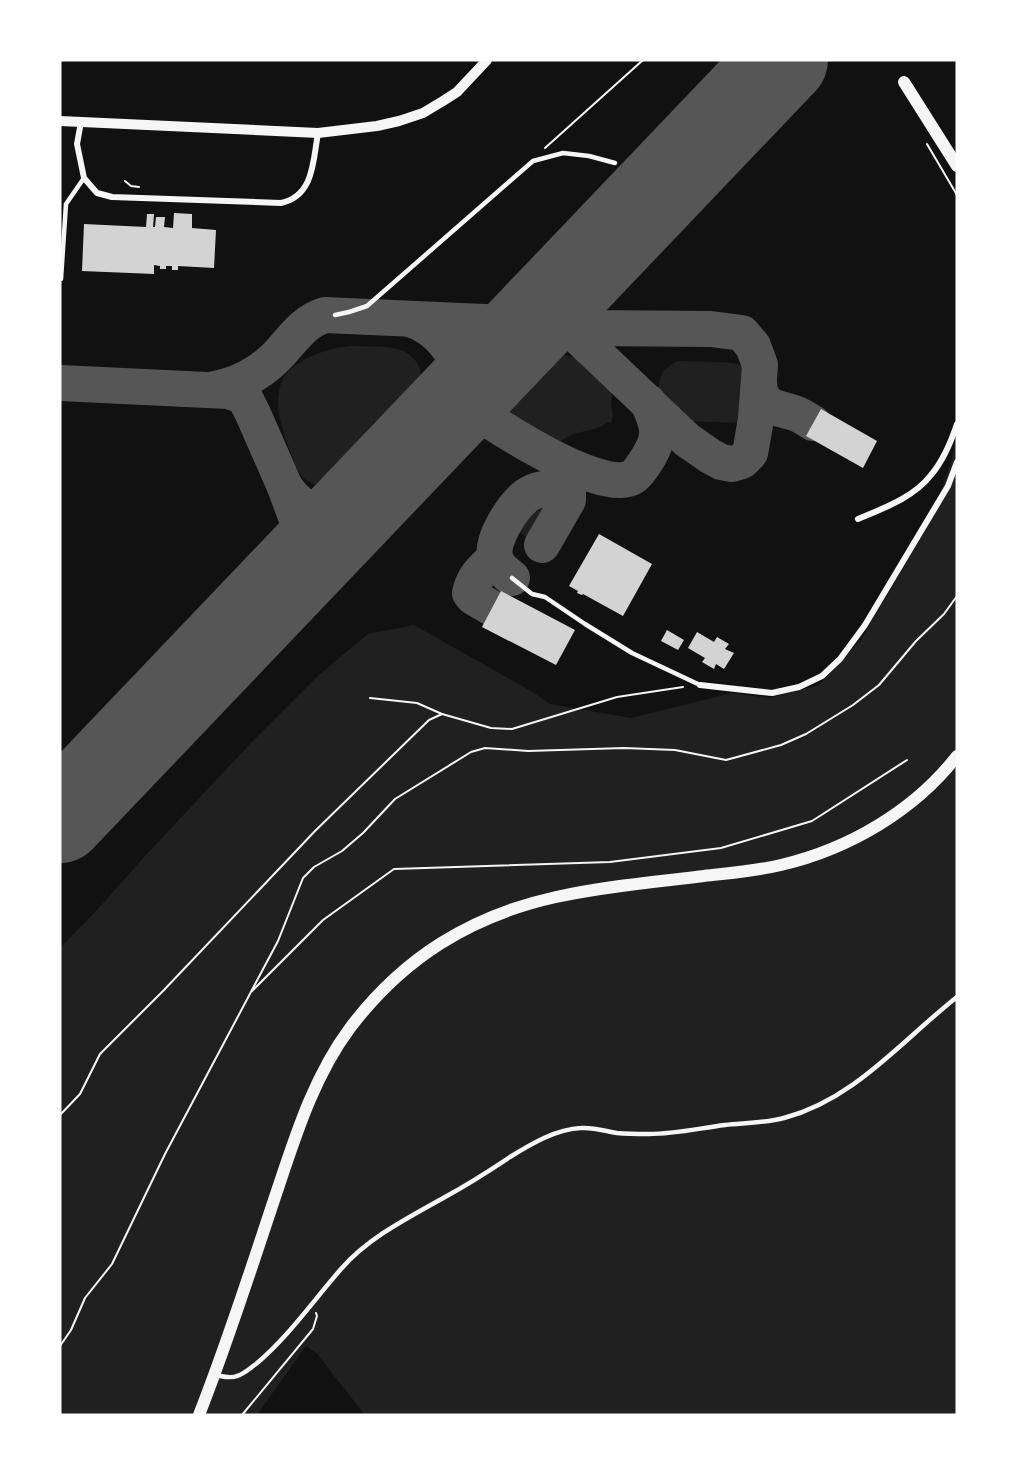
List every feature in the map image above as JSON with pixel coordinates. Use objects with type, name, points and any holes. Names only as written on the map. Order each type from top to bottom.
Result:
[{"type":"main road","points":[[904,82],[957,166]]},
{"type":"main road","points":[[199,1415],[215,1375],[295,1140],[323,1072],[348,1030],[363,1012],[418,958],[439,943],[479,923],[555,897],[629,885],[757,870],[831,850],[875,828],[904,808],[931,785],[957,756]]},
{"type":"street","points":[[60,121],[318,133],[377,126],[423,113],[457,92],[487,60]]},
{"type":"street","points":[[81,122],[77,144],[84,178],[97,193],[112,198],[281,203],[292,201],[307,185],[318,133]]},
{"type":"street","points":[[858,519],[893,504],[919,487],[932,475],[949,446],[957,424]]},
{"type":"street","points":[[700,685],[772,693],[799,687],[822,676],[840,659],[865,625],[948,486],[957,462]]},
{"type":"lane","points":[[336,315],[360,309],[373,301],[533,161],[563,153],[589,156],[615,163]]},
{"type":"lane","points":[[62,279],[66,204],[84,178]]},
{"type":"lane","points":[[512,578],[532,594],[544,596],[632,653],[700,685]]},
{"type":"lane","points":[[544,596],[552,593]]},
{"type":"lane","points":[[215,1375],[227,1377],[246,1372],[290,1331],[344,1265],[360,1250],[382,1233],[448,1196],[526,1147],[546,1137],[580,1128],[621,1133],[671,1133],[782,1119],[807,1111],[841,1093],[884,1062],[957,997]]},
{"type":"path","points":[[533,161],[550,141],[643,60]]},
{"type":"path","points":[[60,1346],[71,1330],[85,1298],[112,1264],[165,1154],[278,941],[303,878],[314,867],[342,851],[363,833],[395,799],[471,752],[485,748],[537,751],[624,748],[675,750],[726,759],[781,745],[806,734],[854,705],[879,685],[916,641],[944,614],[957,596]]},
{"type":"path","points":[[370,698],[417,703],[442,714],[491,728],[512,729],[617,697],[700,685]]},
{"type":"path","points":[[60,1115],[80,1094],[100,1054],[315,831],[429,720],[442,714]]},
{"type":"path","points":[[250,993],[323,920],[394,869],[610,862],[721,848],[812,821],[908,760]]},
{"type":"path","points":[[242,1415],[313,1329],[318,1316],[312,1305]]},
{"type":"shaded area","points":[[351,346],[389,347],[407,353],[420,369],[419,390],[409,408],[347,473],[331,483],[314,484],[301,475],[286,441],[279,412],[278,399],[281,385],[288,372],[304,360],[333,349]]},
{"type":"shaded area","points":[[555,352],[589,361],[613,382],[611,404],[613,415],[611,423],[573,434],[553,445],[512,424],[503,409],[509,411],[523,398]]},
{"type":"shaded area","points":[[678,361],[726,363],[744,365],[749,368],[747,409],[740,423],[685,421],[665,409],[659,396],[660,380],[665,370]]},
{"type":"shaded area","points":[[957,433],[957,1415],[365,1415],[317,1354],[306,1346],[257,1415],[60,1415],[60,948],[248,746],[320,674],[368,634],[414,625],[550,704],[631,718],[732,693],[770,698],[819,685],[860,641],[926,530],[950,467]]},
{"type":"shaded area","points":[[534,502],[548,506],[529,540],[517,528]]},
{"type":"building","points":[[174,213],[192,214],[192,228],[216,230],[214,268],[178,266],[178,270],[172,270],[172,266],[160,269],[160,266],[154,265],[154,274],[82,271],[84,224],[146,227],[147,214],[154,214],[153,227],[155,227],[156,217],[165,217],[164,227],[173,228]]},
{"type":"building","points":[[821,409],[877,441],[863,468],[806,436]]},
{"type":"building","points":[[599,534],[652,564],[623,616],[577,593],[578,591],[569,586]]},
{"type":"building","points":[[501,591],[575,630],[556,665],[482,627]]},
{"type":"building","points":[[667,630],[684,640],[678,650],[661,641]]},
{"type":"building","points":[[697,632],[714,642],[717,637],[729,644],[725,649],[734,653],[724,669],[716,664],[714,669],[702,662],[705,658],[688,648]]},
{"type":"taxiway","points":[[210,390],[237,383],[254,374],[276,357],[310,322],[325,315],[506,323],[553,319],[568,327],[711,329],[742,333],[753,346],[760,365],[756,419],[750,453],[742,461],[732,464],[721,462],[687,440],[568,327],[562,307],[567,287]]},
{"type":"taxiway","points":[[410,319],[436,333],[449,348],[460,377],[459,400],[517,438],[569,465],[594,475],[615,480],[631,478],[641,468],[657,438],[655,419],[648,402]]},
{"type":"taxiway","points":[[60,383],[228,391],[244,396],[285,487],[299,525],[298,554],[279,589]]},
{"type":"taxiway","points":[[759,383],[762,397],[769,404],[797,414],[813,423]]},
{"type":"taxiway","points":[[285,487],[305,507],[322,511],[340,508],[372,491]]},
{"type":"taxiway","points":[[512,578],[502,569],[495,557],[499,533],[509,516],[520,501],[532,493],[549,488],[566,490],[568,500],[542,545]]},
{"type":"taxiway","points":[[490,607],[470,593],[479,574],[495,559]]},
{"type":"runway","points":[[60,818],[783,60]]}]
